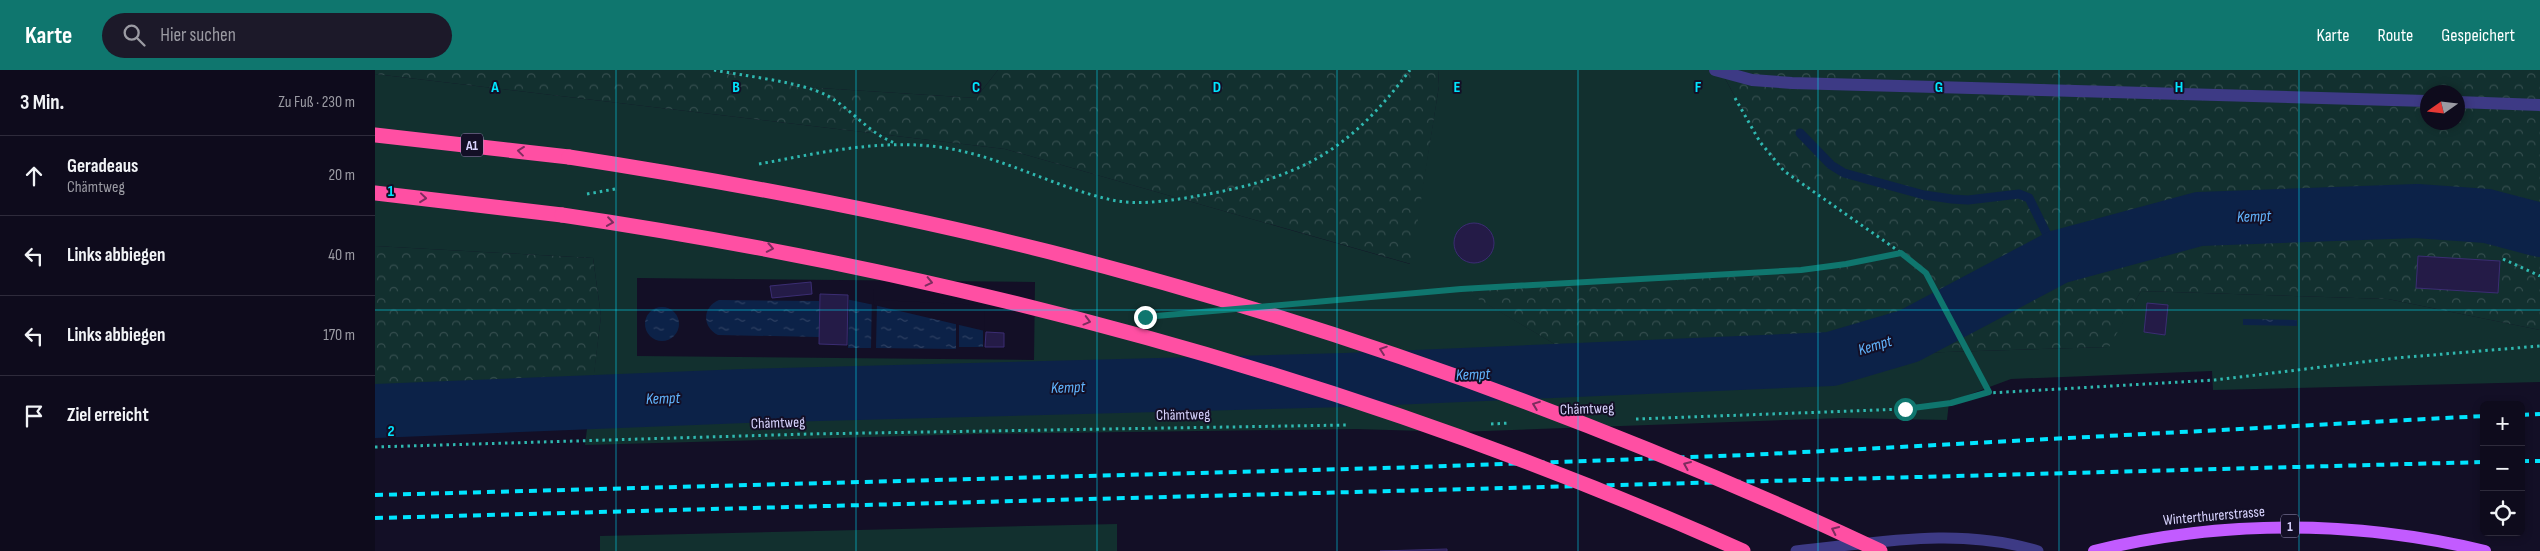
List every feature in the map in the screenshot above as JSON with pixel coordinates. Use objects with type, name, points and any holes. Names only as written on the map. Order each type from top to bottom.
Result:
[{"type":"highway","name":"A1","points":[[375,135],[569,157],[728,183],[891,215],[1051,252],[1210,296],[1366,345],[1539,406],[1724,481],[1880,551]]},
{"type":"highway","points":[[375,193],[562,215],[718,239],[879,270],[1037,308],[1194,350],[1340,396],[1502,453],[1743,551]]},
{"type":"main road","name":"Winterthurerstrasse","points":[[2094,551],[2123,544],[2192,533],[2305,526],[2414,536],[2485,551]]},
{"type":"street","points":[[1718,71],[1752,80],[1792,83],[2420,101]]},
{"type":"street","points":[[2465,102],[2540,105]]},
{"type":"lane","points":[[1796,551],[1942,537],[1992,540],[2038,551]]},
{"type":"path","points":[[714,70],[803,87],[824,94],[848,108],[879,135],[898,144],[969,152],[1011,164],[1104,198],[1131,202],[1187,198],[1249,186],[1299,168],[1351,136],[1379,108],[1410,70]]},
{"type":"path","points":[[1718,71],[1760,142],[1783,171],[1919,266],[1931,281],[1989,392]]},
{"type":"path","points":[[1303,302],[1461,289],[1801,270],[1846,264],[1901,253]]},
{"type":"path","points":[[2503,259],[2540,276]]},
{"type":"path","points":[[1155,316],[1184,314]]},
{"type":"path","name":"Chämtweg","points":[[1631,419],[1905,409],[1951,403],[1989,392],[2207,381],[2396,358],[2540,346]]},
{"type":"path","points":[[1485,424],[1514,423]]},
{"type":"path","name":"Chämtweg","points":[[375,447],[818,433],[1356,425]]},
{"type":"green space","points":[[375,70],[714,70],[803,87],[976,98],[998,70],[1438,70],[1439,86],[1411,264],[1005,149],[375,74]]},
{"type":"green space","points":[[714,70],[998,70],[976,98],[803,87]]},
{"type":"green space","points":[[1438,70],[1715,70],[1722,73],[1760,142],[1784,171],[1901,253],[1846,264],[1801,270],[1462,289],[1563,349],[1882,354],[2108,347],[2141,291],[2388,299],[2540,330],[2540,382],[2213,390],[2212,371],[2011,379],[1949,402],[1947,420],[1843,418],[1457,432],[1356,429],[978,434],[585,445],[601,316],[593,258],[375,246],[375,74],[1005,149],[1410,264],[1439,86]],"holes":[[[637,278],[1035,282],[1034,360],[637,356]]]},
{"type":"green space","points":[[1715,70],[2540,70],[2540,330],[2388,299],[2141,291],[2109,347],[1882,354],[1563,349],[1461,289],[1801,270],[1846,264],[1901,253],[1784,171],[1760,142],[1722,73]]},
{"type":"green space","points":[[375,246],[593,258],[601,316],[593,383],[375,402]]},
{"type":"green space","points":[[1117,524],[1117,551],[600,551],[600,536]]},
{"type":"water","points":[[849,291],[872,291],[871,348],[848,348]]},
{"type":"water","points":[[719,300],[819,301],[819,337],[718,335],[709,327],[706,317],[709,307]]},
{"type":"water","points":[[877,303],[956,304],[956,349],[876,348]]},
{"type":"water","points":[[662,307],[669,308],[674,312],[678,317],[678,331],[674,336],[669,340],[662,341],[655,340],[650,336],[646,331],[645,324],[646,317],[650,312],[655,308]]},
{"type":"water","points":[[959,307],[983,307],[983,347],[959,347]]},
{"type":"water","points":[[2243,319],[2297,320],[2297,326],[2243,325]]},
{"type":"pier","points":[[849,289],[873,289],[874,305],[846,299],[846,291]]},
{"type":"pier","points":[[877,300],[984,305],[985,331],[874,305]]},
{"type":"building","points":[[1478,223],[1485,226],[1491,232],[1494,243],[1493,251],[1485,260],[1478,263],[1470,263],[1463,260],[1455,251],[1454,239],[1457,232],[1466,224]]},
{"type":"building","points":[[2418,256],[2500,261],[2498,293],[2416,288]]},
{"type":"building","points":[[811,282],[812,294],[772,298],[770,286]]},
{"type":"building","points":[[820,294],[848,295],[847,345],[819,344]]},
{"type":"building","points":[[2147,303],[2168,305],[2165,335],[2144,332]]},
{"type":"building","points":[[986,332],[1004,333],[1004,347],[985,347]]},
{"type":"building","points":[[1447,549],[1447,551],[1380,551]]},
{"type":"waterway","points":[[1800,133],[1831,165],[1844,173],[1924,195],[1952,199],[1968,200],[2019,194],[2029,198],[2058,257]]},
{"type":"waterway","name":"Kempt","points":[[375,411],[744,396],[1345,380],[1831,359],[1909,336],[2058,257],[2199,219],[2417,211],[2487,216],[2540,230]]},
{"type":"railway","points":[[2525,415],[2540,414]]},
{"type":"railway","points":[[375,495],[1421,467],[1748,455],[2480,416]]},
{"type":"railway","points":[[2525,461],[2540,461]]},
{"type":"railway","points":[[375,518],[2480,462]]},
{"type":"route","points":[[1145,317],[1461,289],[1801,270],[1824,268],[1901,253],[1926,273],[1989,392],[1951,403],[1905,409]]}]
